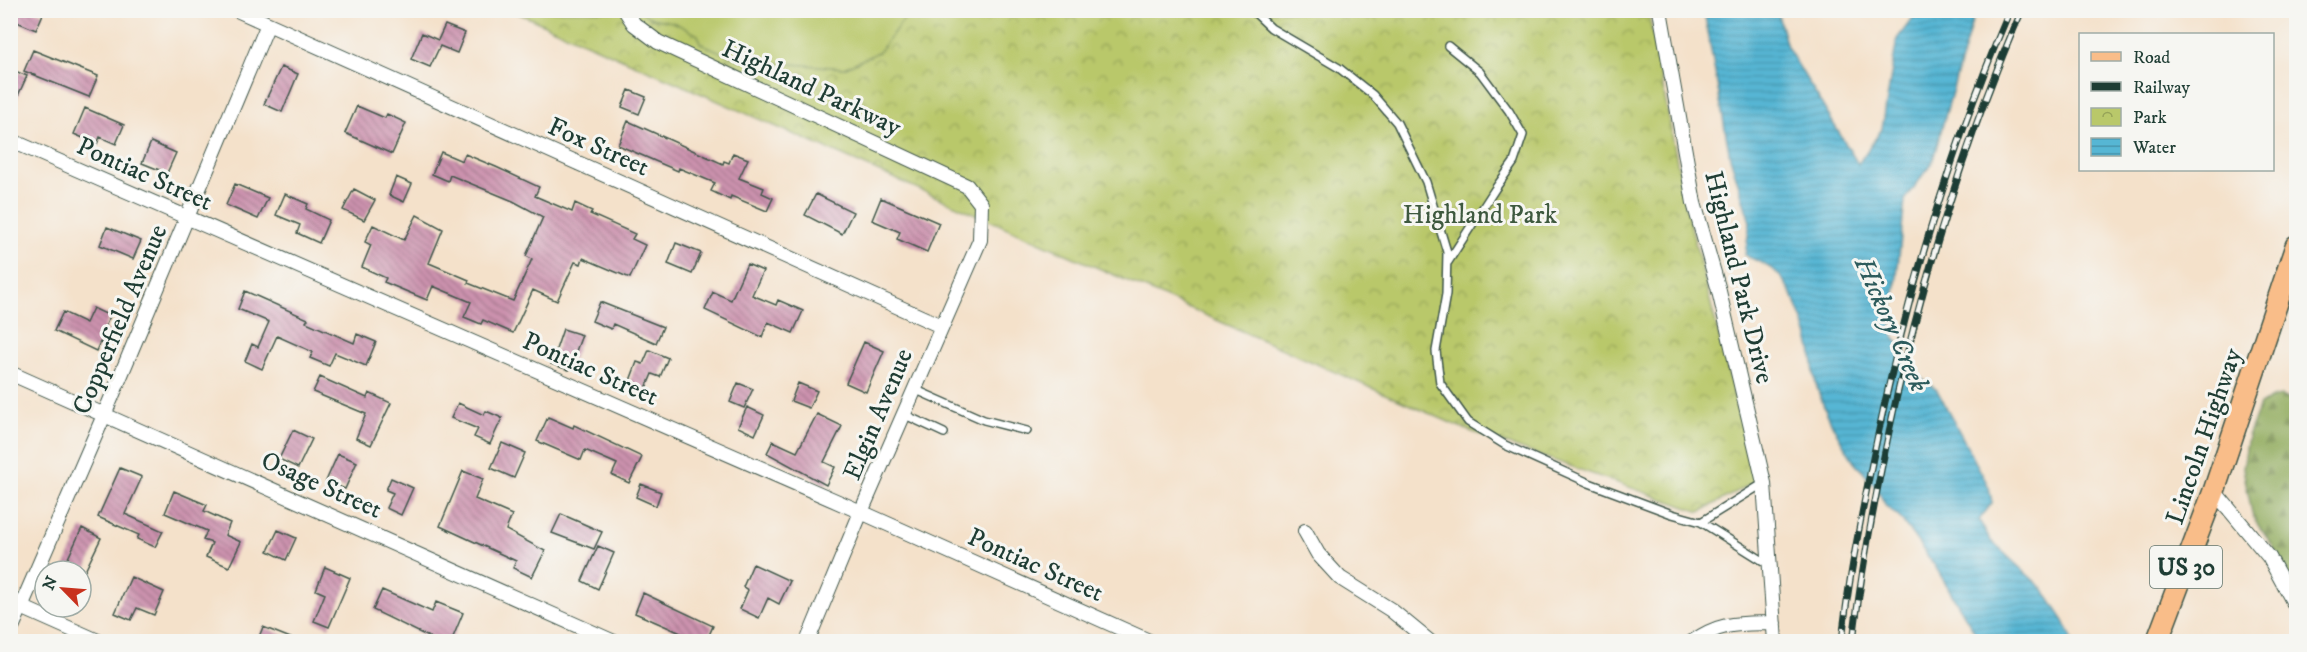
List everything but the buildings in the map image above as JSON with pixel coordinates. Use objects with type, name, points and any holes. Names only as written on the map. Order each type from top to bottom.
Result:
[{"type":"main road","name":"Lincoln Highway","points":[[2157,642],[2214,491],[2296,246]]},
{"type":"street","name":"Fox Street","points":[[237,10],[941,326]]},
{"type":"street","name":"Highland Parkway","points":[[625,10],[634,24],[658,42],[967,186],[981,204]]},
{"type":"street","name":"Highland Park Drive","points":[[1660,10],[1694,203],[1718,287],[1764,483],[1775,642]]},
{"type":"street","name":"Copperfield Avenue","points":[[10,632],[16,604],[105,413],[268,24]]},
{"type":"street","name":"Pontiac Street","points":[[10,140],[861,512],[1151,642]]},
{"type":"street","name":"Elgin Avenue","points":[[807,642],[903,414],[980,240],[981,204]]},
{"type":"street","name":"Osage Street","points":[[10,373],[105,413],[614,642]]},
{"type":"street","points":[[2214,491],[2269,557],[2296,607]]},
{"type":"street","points":[[1305,531],[1318,554],[1340,578],[1391,610],[1430,642]]},
{"type":"street","points":[[16,604],[100,642]]},
{"type":"street","points":[[1692,642],[1709,630],[1731,624],[1774,623]]},
{"type":"lane","points":[[1252,10],[1271,28],[1339,68],[1373,95],[1397,123],[1426,182],[1447,252],[1446,294],[1436,351],[1440,383],[1468,422],[1505,445],[1588,483],[1672,514],[1701,522],[1768,564]]},
{"type":"lane","points":[[1447,264],[1514,162],[1523,135],[1509,111],[1480,72],[1448,46]]},
{"type":"lane","points":[[914,389],[984,420],[1027,431]]},
{"type":"lane","points":[[903,414],[944,433]]},
{"type":"lane","points":[[1701,522],[1764,483]]},
{"type":"green space","name":"Highland Park","points":[[513,11],[1648,11],[1686,207],[1756,481],[1700,512],[1467,430]]},
{"type":"green space","points":[[641,11],[910,11],[879,52],[844,68],[739,60],[700,43],[698,35],[679,25],[650,17]]},
{"type":"green space","points":[[2281,396],[2292,401],[2296,441],[2296,590],[2272,545],[2253,518],[2243,468],[2248,436],[2260,405]]},
{"type":"water","points":[[1704,11],[1777,11],[1787,47],[1858,164],[1882,129],[1897,39],[1918,11],[1975,11],[1932,163],[1905,200],[1891,331],[1918,376],[1937,390],[1989,487],[1992,503],[1979,520],[1990,540],[2043,589],[2064,621],[2073,641],[1980,641],[1935,566],[1901,519],[1886,506],[1876,487],[1857,466],[1839,437],[1820,395],[1802,317],[1787,285],[1773,270],[1745,255],[1750,222],[1730,157]]},
{"type":"railway","points":[[1842,642],[1851,572],[1873,458],[1914,287],[1967,119],[2010,10]]},
{"type":"railway","points":[[1853,642],[1877,492],[1895,404],[1920,303],[1965,155],[2022,10]]},
{"type":"water label","name":"Hickory Creek","points":[[1892,324]]}]
